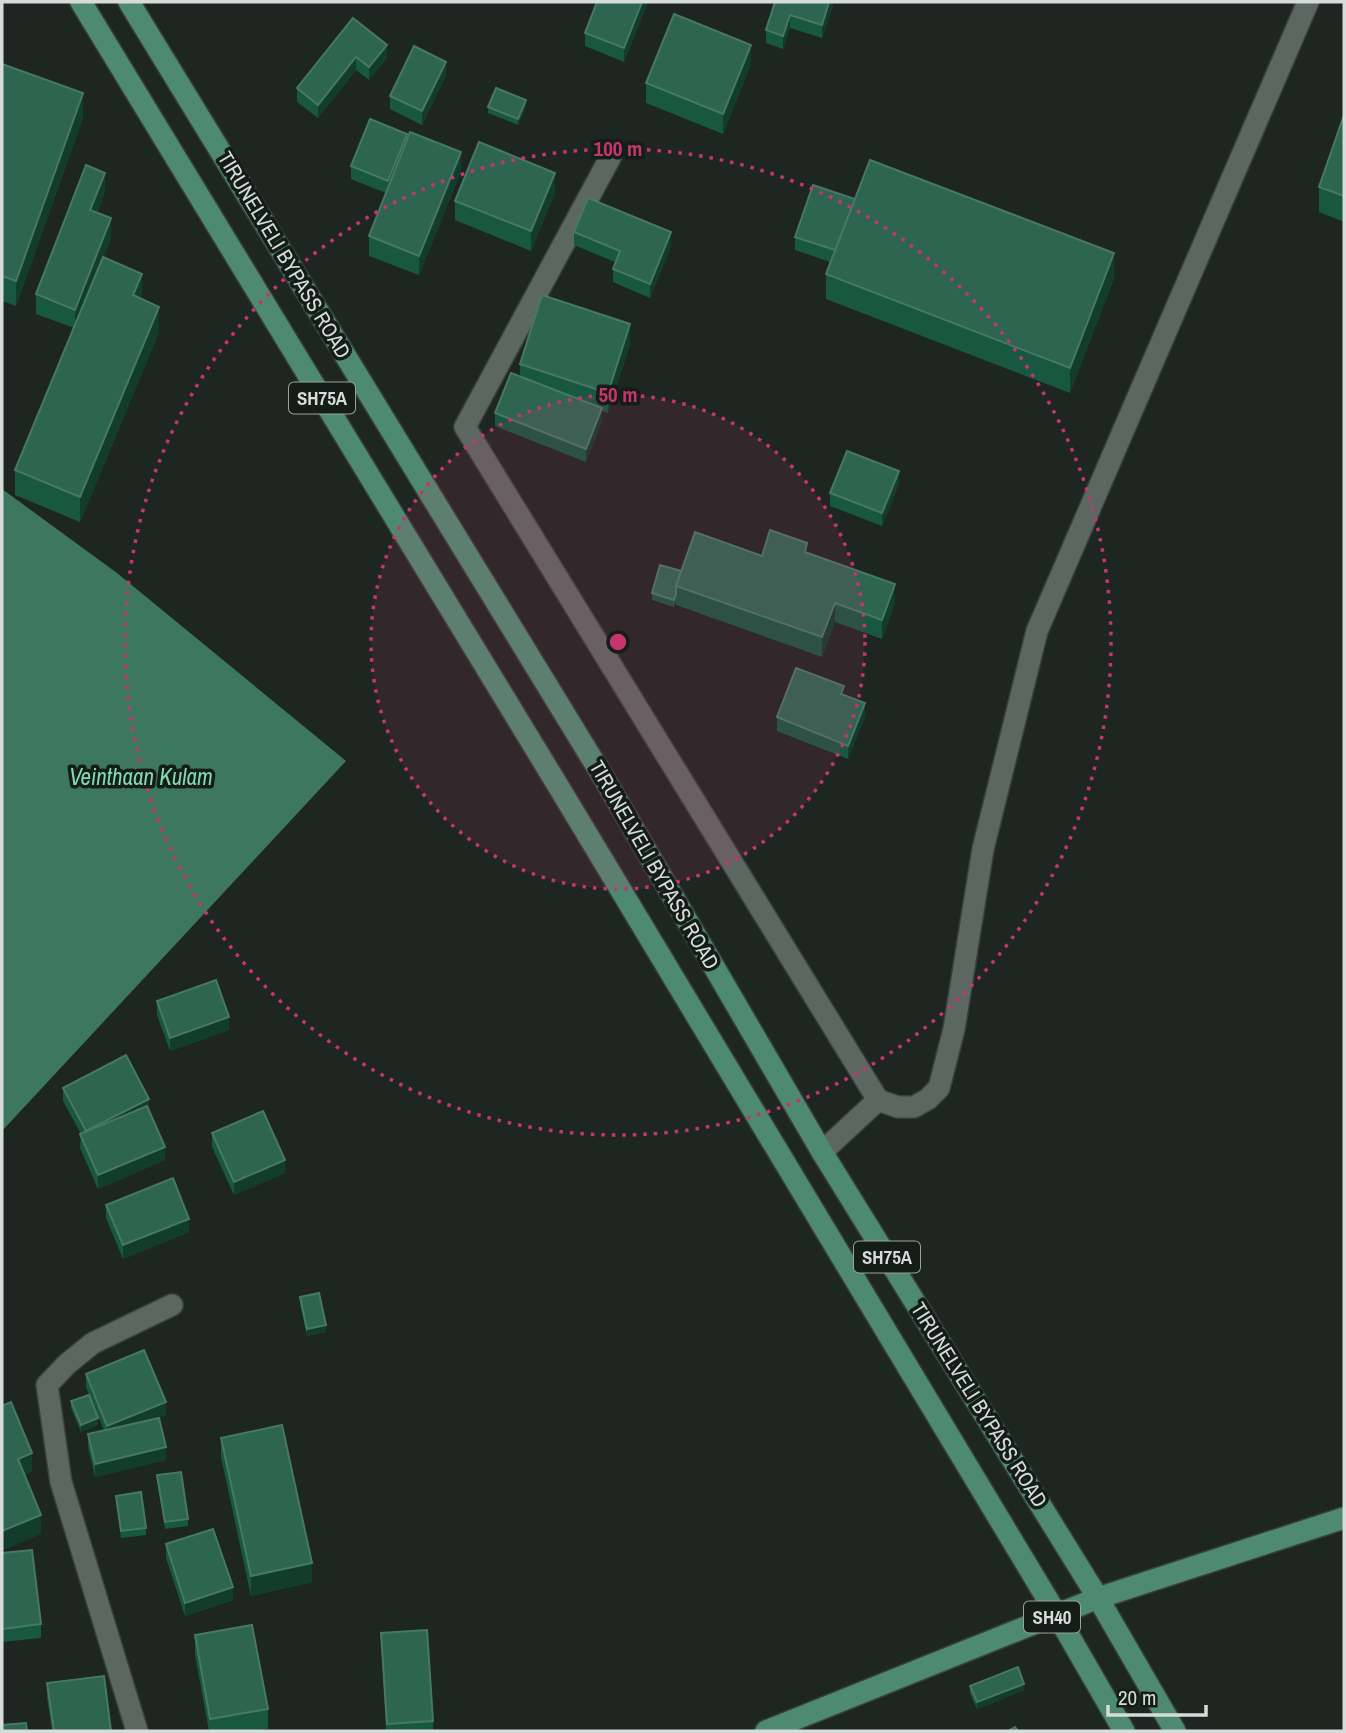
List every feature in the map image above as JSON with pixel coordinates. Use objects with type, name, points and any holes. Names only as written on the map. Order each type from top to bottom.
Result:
[{"type":"main road","name":"TIRUNELVELI BYPASS ROAD","points":[[80,2],[563,794],[1057,1615],[1124,1731]]},
{"type":"main road","name":"TIRUNELVELI BYPASS ROAD","points":[[129,2],[605,780],[822,1152],[1098,1598],[1175,1731]]},
{"type":"main road","name":"SH40","points":[[766,1731],[1098,1598],[1344,1518]]},
{"type":"street","points":[[611,156],[465,427],[878,1100],[898,1107],[914,1107],[928,1099],[939,1088],[954,1028],[983,849],[1037,631],[1308,2]]},
{"type":"street","points":[[822,1152],[878,1100]]},
{"type":"street","points":[[137,1731],[61,1482],[47,1385],[93,1343],[172,1305]]},
{"type":"water","name":"Veinthaan Kulam","points":[[2,489],[117,573],[346,761],[2,1131]]},
{"type":"building","points":[[597,2],[642,2],[624,48],[585,33]]},
{"type":"building","points":[[775,2],[829,2],[822,25],[790,15],[783,36],[766,30]]},
{"type":"building","points":[[674,14],[751,45],[723,114],[646,83]]},
{"type":"building","points":[[353,18],[387,45],[369,67],[356,57],[318,105],[297,88]]},
{"type":"building","points":[[414,46],[446,62],[422,111],[390,96]]},
{"type":"building","points":[[2,64],[83,93],[16,281],[2,276]]},
{"type":"building","points":[[496,88],[526,100],[518,119],[488,107]]},
{"type":"building","points":[[1344,115],[1344,196],[1319,187]]},
{"type":"building","points":[[370,119],[407,134],[388,181],[351,166]]},
{"type":"building","points":[[410,132],[461,152],[419,256],[369,236]]},
{"type":"building","points":[[479,142],[555,173],[531,231],[455,201]]},
{"type":"building","points":[[870,160],[1114,253],[1070,368],[826,274]]},
{"type":"building","points":[[86,165],[105,173],[90,210],[111,218],[75,310],[36,294]]},
{"type":"building","points":[[813,185],[855,199],[835,250],[795,237]]},
{"type":"building","points":[[588,198],[671,232],[650,284],[613,269],[620,251],[574,232]]},
{"type":"building","points":[[103,257],[142,274],[133,295],[159,307],[80,497],[15,470]]},
{"type":"building","points":[[542,295],[630,324],[608,393],[520,364]]},
{"type":"building","points":[[511,373],[602,408],[586,449],[495,413]]},
{"type":"building","points":[[847,451],[899,471],[882,513],[830,493]]},
{"type":"building","points":[[770,530],[807,543],[805,552],[895,584],[882,620],[835,603],[822,637],[676,586],[695,532],[762,556]]},
{"type":"building","points":[[660,565],[681,571],[674,600],[652,593]]},
{"type":"building","points":[[796,668],[844,686],[841,694],[865,703],[848,746],[777,717]]},
{"type":"building","points":[[216,980],[229,1017],[170,1038],[157,1001]]},
{"type":"building","points":[[126,1055],[149,1099],[86,1131],[63,1088]]},
{"type":"building","points":[[147,1106],[165,1147],[98,1175],[80,1134]]},
{"type":"building","points":[[263,1111],[285,1160],[234,1182],[212,1133]]},
{"type":"building","points":[[173,1178],[189,1219],[123,1245],[106,1205]]},
{"type":"building","points":[[319,1293],[326,1325],[307,1329],[300,1297]]},
{"type":"building","points":[[144,1350],[166,1402],[107,1426],[86,1374]]},
{"type":"building","points":[[89,1395],[98,1418],[81,1425],[71,1401]]},
{"type":"building","points":[[11,1402],[32,1453],[18,1459],[41,1515],[2,1531],[2,1406]]},
{"type":"building","points":[[159,1418],[166,1447],[95,1464],[88,1434]]},
{"type":"building","points":[[282,1425],[312,1563],[251,1576],[221,1438]]},
{"type":"building","points":[[181,1472],[188,1519],[165,1522],[157,1475]]},
{"type":"building","points":[[141,1492],[146,1528],[121,1531],[116,1496]]},
{"type":"building","points":[[213,1529],[233,1587],[185,1603],[166,1544]]},
{"type":"building","points":[[32,1550],[41,1624],[2,1629],[2,1553]]},
{"type":"building","points":[[252,1625],[268,1709],[210,1719],[195,1635]]},
{"type":"building","points":[[427,1630],[433,1721],[387,1724],[381,1633]]},
{"type":"building","points":[[1018,1667],[1024,1684],[977,1702],[970,1686]]},
{"type":"building","points":[[104,1676],[111,1731],[54,1731],[47,1683]]},
{"type":"building","points":[[26,1723],[27,1731],[2,1731],[2,1725]]}]
